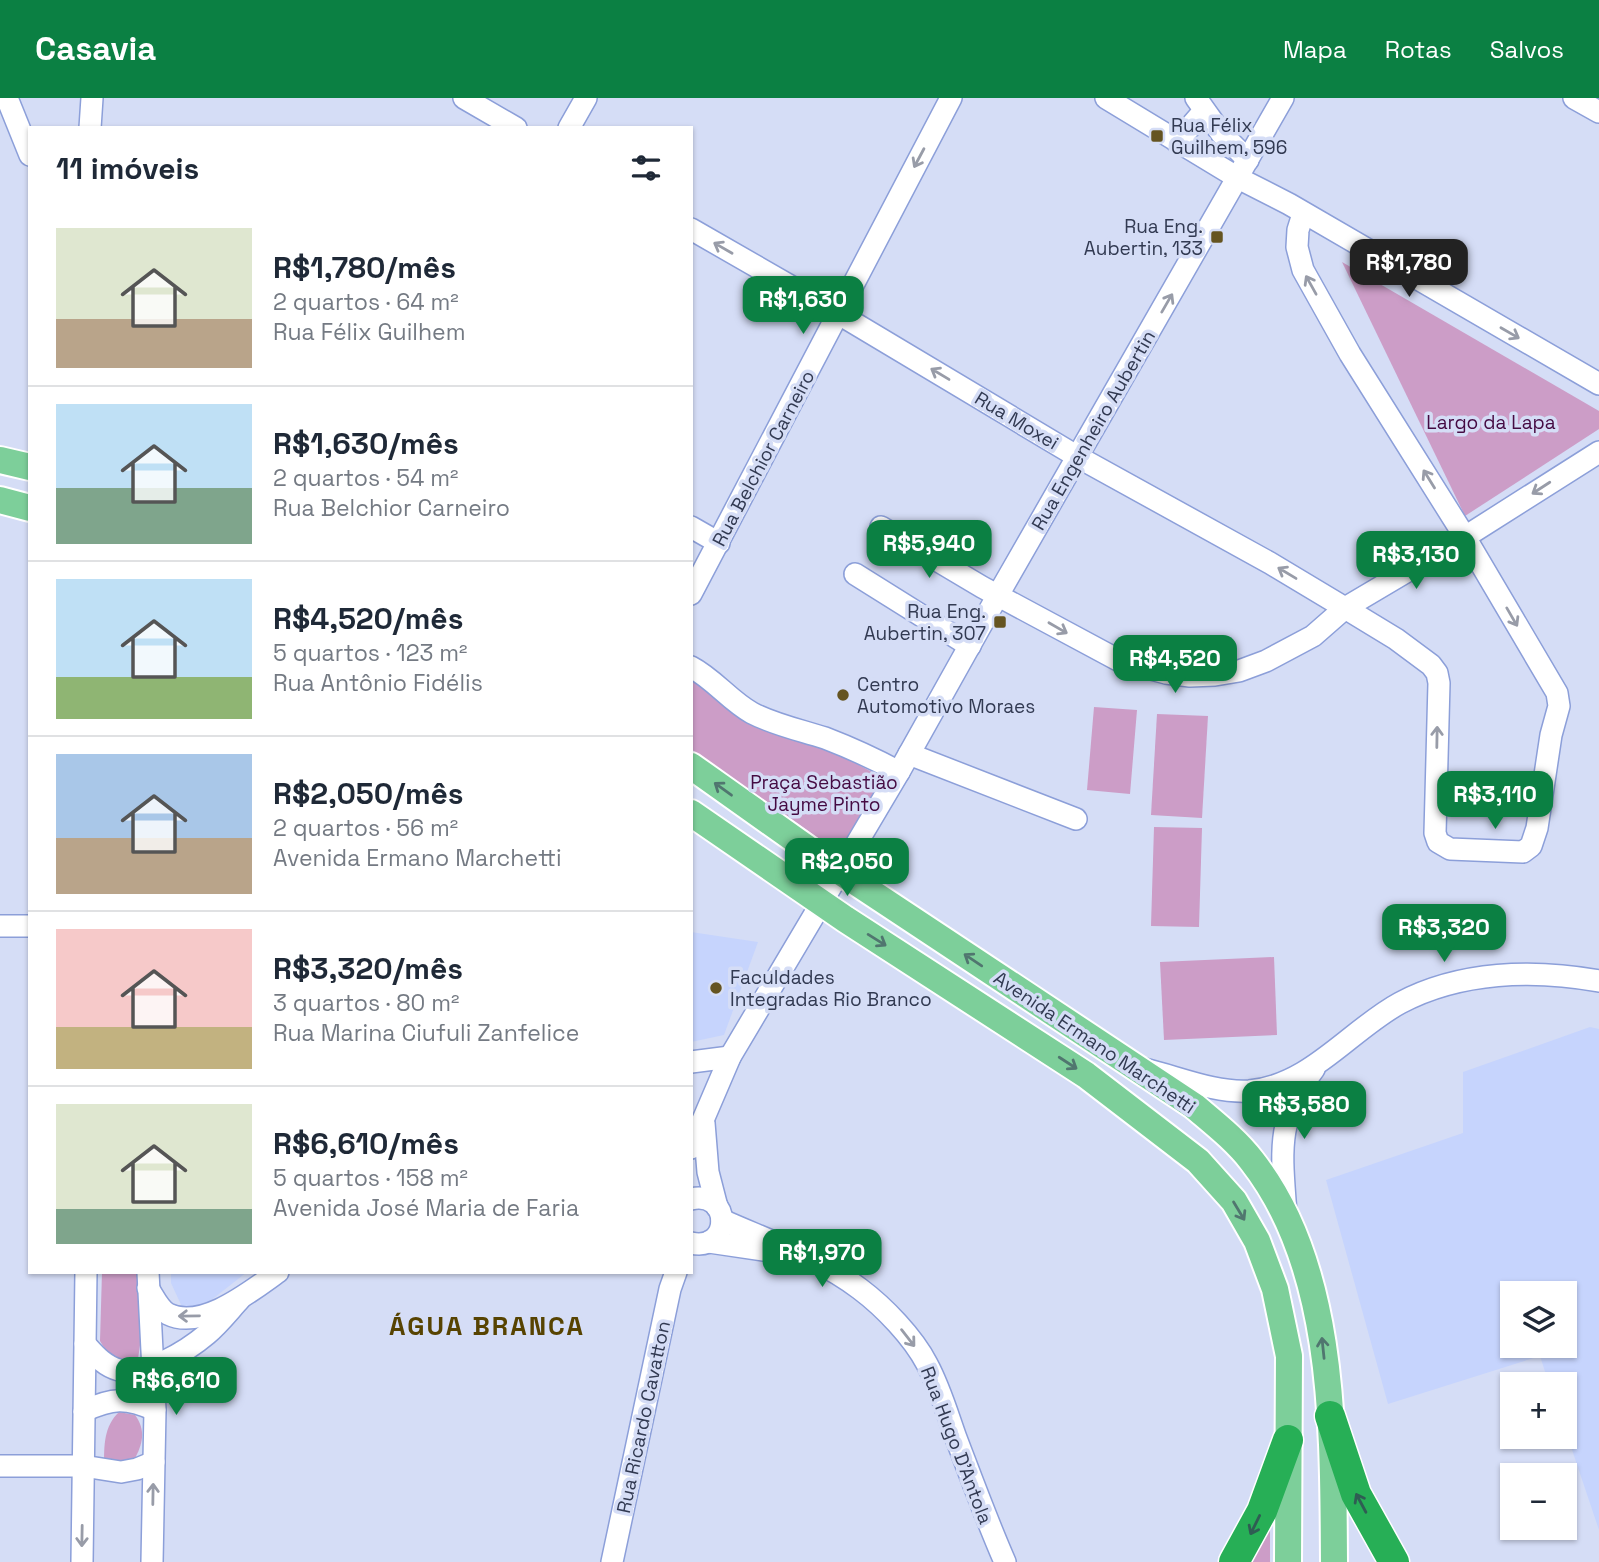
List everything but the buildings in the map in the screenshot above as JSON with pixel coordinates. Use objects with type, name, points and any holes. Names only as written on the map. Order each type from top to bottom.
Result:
[{"type":"highway","points":[[1330,1416],[1356,1494],[1394,1562]]},
{"type":"highway","points":[[1234,1562],[1262,1511],[1288,1440]]},
{"type":"main road","points":[[0,460],[28,467]]},
{"type":"main road","points":[[0,500],[28,507]]},
{"type":"main road","name":"Avenida Ermano Marchetti","points":[[693,767],[839,871],[1194,1106],[1252,1161],[1287,1218],[1316,1298],[1330,1416],[1335,1562]]},
{"type":"main road","name":"Avenida Ermano Marchetti","points":[[693,814],[820,903],[1086,1075],[1198,1161],[1234,1201],[1257,1241],[1275,1289],[1289,1356],[1288,1562]]},
{"type":"street","points":[[7,98],[28,150]]},
{"type":"street","points":[[90,126],[92,98]]},
{"type":"street","points":[[464,98],[513,126]]},
{"type":"street","points":[[570,126],[586,98]]},
{"type":"street","name":"Rua Belchior Carneiro","points":[[693,590],[951,98]]},
{"type":"street","points":[[1106,98],[1177,142],[1243,169],[1303,214],[1599,384]]},
{"type":"street","name":"Rua Engenheiro Aubertin","points":[[839,871],[904,763],[1283,98]]},
{"type":"street","points":[[1574,98],[1599,112]]},
{"type":"street","points":[[1177,142],[1200,105],[1243,169]]},
{"type":"street","points":[[1303,214],[1297,247],[1303,270],[1350,354],[1465,537]]},
{"type":"street","name":"Rua Moxei","points":[[693,230],[1078,457],[1270,563],[1396,639],[1431,665],[1437,673],[1435,833],[1438,842],[1450,849],[1518,853],[1527,851],[1531,846],[1537,828],[1551,735],[1559,706],[1557,693],[1465,537]]},
{"type":"street","points":[[881,527],[1118,660],[1166,673],[1189,676],[1240,671],[1266,662],[1313,636],[1345,608],[1465,537],[1599,452]]},
{"type":"street","points":[[693,528],[719,543]]},
{"type":"street","points":[[855,574],[970,646]]},
{"type":"street","points":[[693,668],[708,676],[749,712],[775,723],[868,755],[904,763],[1076,819]]},
{"type":"street","points":[[693,1143],[730,1057],[839,871]]},
{"type":"street","points":[[0,926],[28,926]]},
{"type":"street","points":[[1129,1065],[1215,1088],[1250,1091],[1280,1083],[1320,1062],[1400,1004],[1438,987],[1489,976],[1573,976],[1599,981]]},
{"type":"street","points":[[693,1062],[730,1057]]},
{"type":"street","points":[[1287,1218],[1282,1148],[1285,1128],[1299,1089],[1320,1062]]},
{"type":"street","points":[[697,1245],[719,1233],[720,1213],[708,1172],[704,1114]]},
{"type":"street","name":"Rua Hugo D'Antola","points":[[693,1199],[705,1199],[720,1213],[861,1289],[887,1312],[926,1361],[942,1394],[988,1524],[1005,1562]]},
{"type":"street","name":"Rua Hugo D'Antola","points":[[697,1245],[804,1256]]},
{"type":"street","points":[[82,1562],[86,1274]]},
{"type":"street","points":[[85,1344],[103,1363],[116,1370],[136,1372],[152,1367],[206,1335],[240,1299],[275,1274]]},
{"type":"street","name":"Rua Ricardo Cavatton","points":[[612,1562],[675,1274]]},
{"type":"street","points":[[148,1280],[160,1307],[167,1314],[178,1317],[203,1315],[240,1299]]},
{"type":"street","points":[[148,1280],[155,1410],[152,1562]]},
{"type":"street","points":[[84,1411],[112,1400],[126,1400],[155,1410]]},
{"type":"street","points":[[0,1466],[83,1466],[121,1472],[154,1462]]},
{"type":"shaded area","name":"Faculdades Integradas Rio Branco","points":[[693,932],[758,942],[724,1035],[693,1042]]},
{"type":"shaded area","points":[[1590,1027],[1599,1029],[1599,1530],[1572,1449],[1577,1449],[1577,1372],[1545,1372],[1541,1358],[1577,1358],[1577,1281],[1500,1281],[1500,1358],[1534,1358],[1388,1404],[1326,1180],[1463,1133],[1463,1072]]},
{"type":"shaded area","points":[[171,1274],[244,1274],[210,1301],[183,1309],[171,1283]]},
{"type":"green space","name":"Largo da Lapa","points":[[1342,262],[1599,411],[1599,429],[1465,516]]},
{"type":"green space","name":"Praça Sebastião Jayme Pinto","points":[[693,680],[745,720],[781,736],[835,752],[883,778],[838,852],[693,750]]},
{"type":"green space","points":[[1094,707],[1137,710],[1130,794],[1087,790]]},
{"type":"green space","points":[[1157,714],[1208,716],[1202,818],[1151,815]]},
{"type":"green space","points":[[1154,827],[1202,828],[1199,927],[1151,926]]},
{"type":"green space","points":[[1274,957],[1277,1035],[1164,1040],[1160,962]]},
{"type":"green space","points":[[102,1274],[141,1274],[141,1338],[138,1359],[116,1357],[107,1351],[100,1341]]},
{"type":"green space","points":[[119,1412],[135,1415],[142,1432],[140,1448],[134,1460],[104,1465],[108,1430]]},
{"type":"green space","points":[[1270,1529],[1270,1562],[1249,1562]]},
{"type":"place","name":"Rua Félix Guilhem, 596","points":[[1157,136]]},
{"type":"place","name":"Rua Eng. Aubertin, 133","points":[[1217,237]]},
{"type":"place","name":"Rua Eng. Aubertin, 307","points":[[1000,622]]},
{"type":"place","name":"Centro Automotivo Moraes","points":[[843,695]]},
{"type":"place","name":"Faculdades Integradas Rio Branco","points":[[716,988]]},
{"type":"district","name":"ÁGUA BRANCA","points":[[487,1326]]}]
